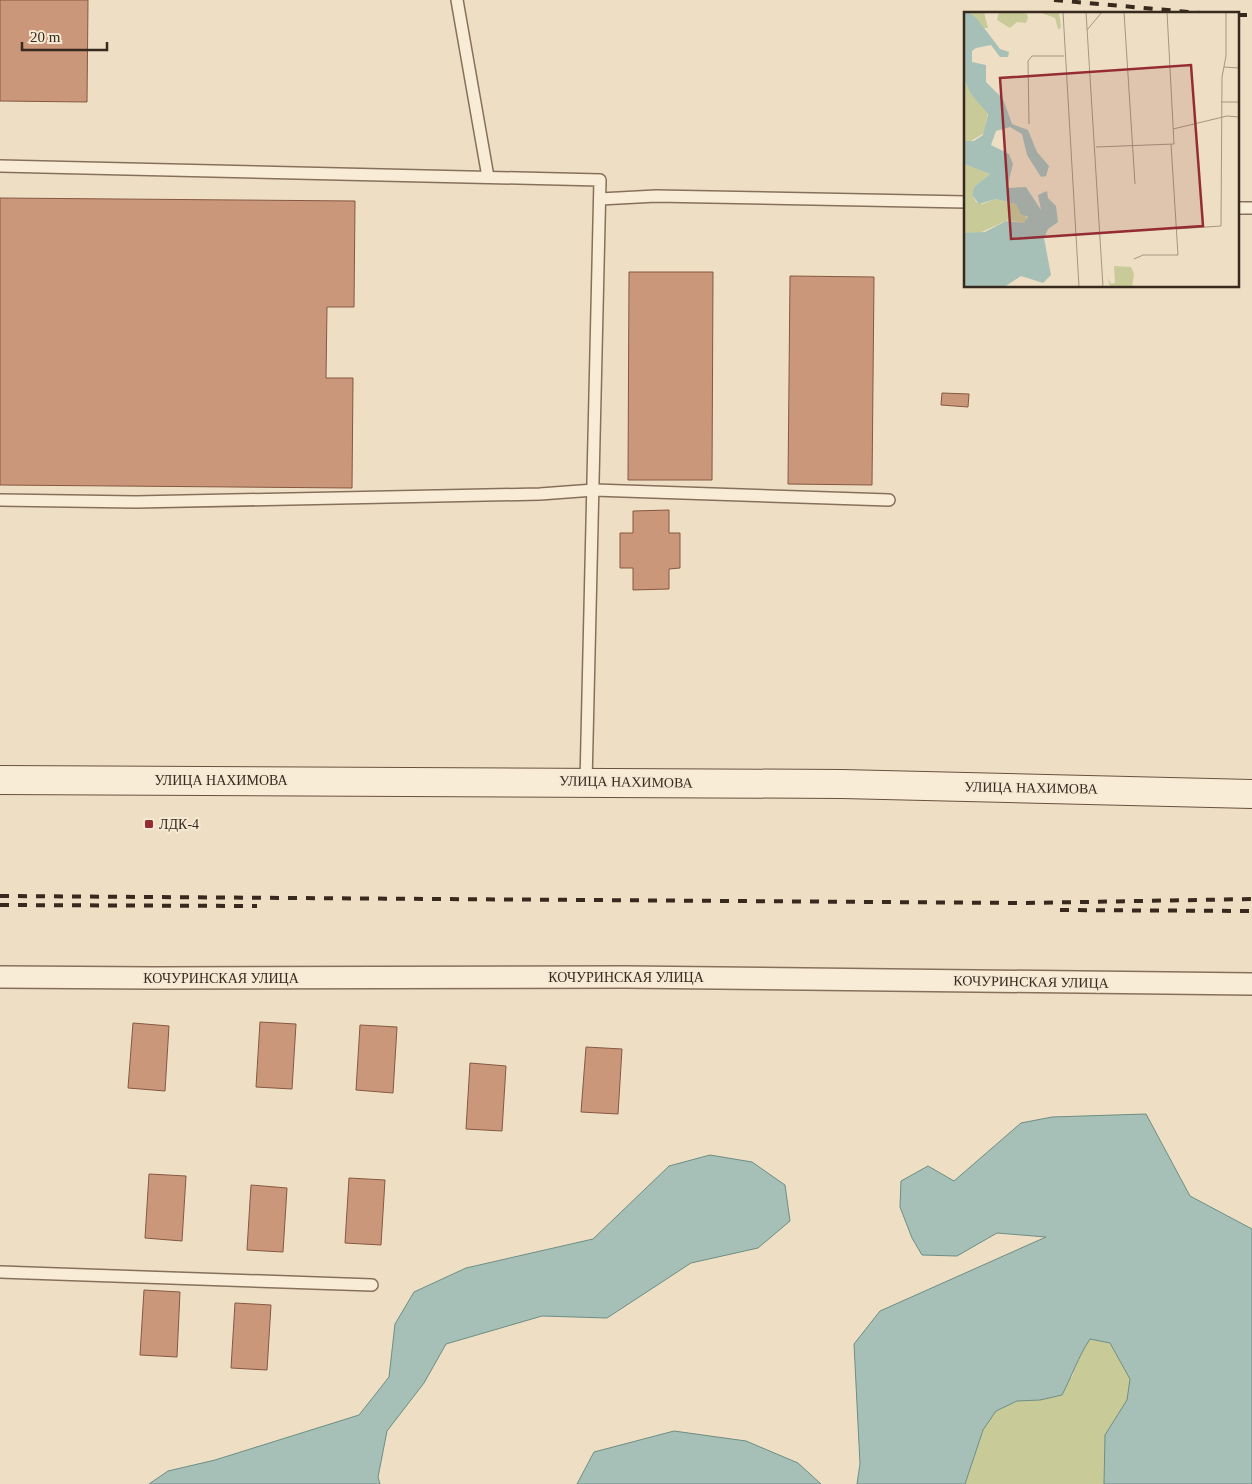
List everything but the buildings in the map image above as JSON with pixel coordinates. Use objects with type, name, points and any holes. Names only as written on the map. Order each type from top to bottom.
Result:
[{"type":"main road","name":"УЛИЦА НАХИМОВА","points":[[0,780],[842,784],[1252,794]]},
{"type":"street","name":"КОЧУРИНСКАЯ УЛИЦА","points":[[0,976],[163,978],[626,976],[1252,984]]},
{"type":"lane","points":[[457,0],[488,177]]},
{"type":"lane","points":[[0,166],[600,180],[586,782]]},
{"type":"lane","points":[[600,199],[656,196],[964,202]]},
{"type":"lane","points":[[0,500],[146,502],[540,494],[594,490],[889,500]]},
{"type":"lane","points":[[0,1272],[372,1285]]},
{"type":"green space","points":[[1090,1339],[1110,1343],[1130,1379],[1127,1400],[1105,1435],[1104,1484],[965,1484],[983,1430],[996,1411],[1017,1401],[1040,1400],[1072,1377],[1078,1358]]},
{"type":"water","points":[[1146,1114],[1190,1196],[1252,1229],[1252,1484],[1104,1484],[1105,1435],[1127,1400],[1130,1379],[1110,1343],[1090,1339],[1062,1395],[1040,1400],[1017,1401],[996,1411],[983,1430],[965,1484],[857,1484],[860,1464],[854,1344],[880,1311],[1046,1237],[997,1233],[957,1256],[922,1255],[912,1238],[900,1207],[901,1181],[928,1166],[954,1181],[1021,1123],[1052,1117]]},
{"type":"water","points":[[710,1155],[752,1162],[785,1185],[790,1221],[758,1248],[691,1263],[607,1318],[542,1316],[446,1344],[424,1383],[387,1431],[378,1477],[380,1484],[149,1484],[168,1471],[215,1460],[359,1415],[389,1377],[395,1324],[414,1292],[466,1268],[593,1239],[669,1166]]},
{"type":"water","points":[[674,1431],[746,1441],[798,1463],[821,1484],[577,1484],[594,1452]]},
{"type":"railway","points":[[1054,0],[1189,12]]},
{"type":"railway","points":[[1240,15],[1252,15]]},
{"type":"railway","points":[[0,896],[1026,903],[1252,899]]},
{"type":"railway","points":[[0,905],[257,906]]},
{"type":"railway","points":[[1060,910],[1252,911]]},
{"type":"place","name":"ЛДК-4","points":[[149,824]]}]
